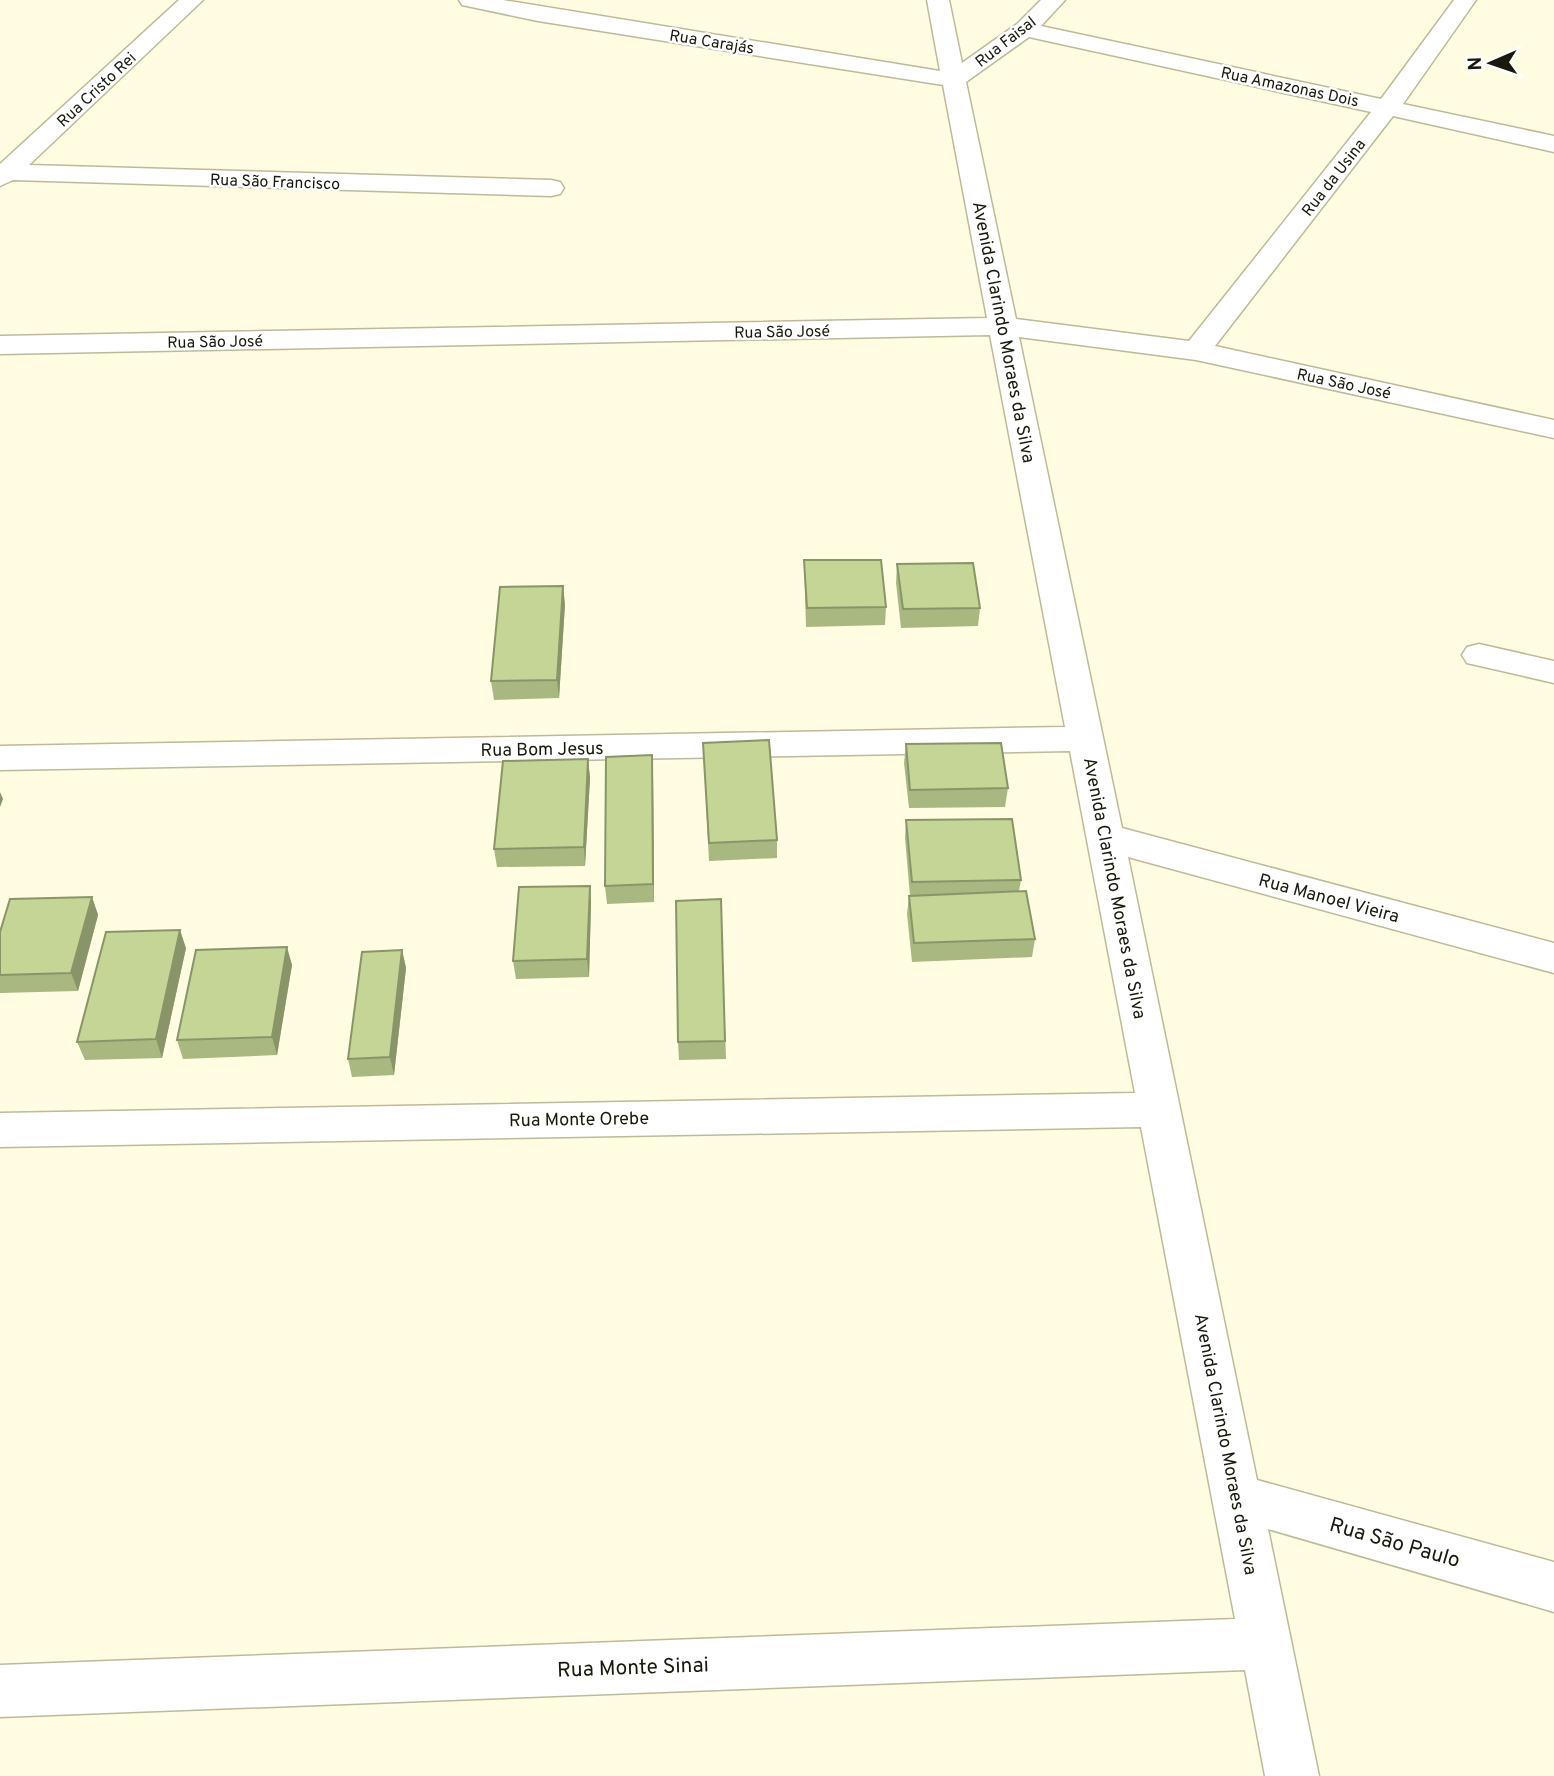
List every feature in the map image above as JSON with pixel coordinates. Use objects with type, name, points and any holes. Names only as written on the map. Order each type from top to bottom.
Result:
[{"type":"street","name":"Rua Cristo Rei","points":[[2,174],[192,0]]},
{"type":"street","name":"Rua Carajás","points":[[470,0],[551,16],[954,80]]},
{"type":"street","name":"Avenida Clarindo Moraes da Silva","points":[[938,0],[1292,1776]]},
{"type":"street","name":"Rua Faisal","points":[[954,80],[1025,29],[1054,0]]},
{"type":"street","name":"Rua da Usina","points":[[1196,351],[1388,107],[1465,0]]},
{"type":"street","name":"Rua Amazonas Dois","points":[[1025,29],[1554,144]]},
{"type":"street","name":"Rua São Francisco","points":[[2,174],[551,188]]},
{"type":"street","name":"Rua São José","points":[[0,345],[1003,326],[1196,351],[1554,429]]},
{"type":"street","points":[[1479,655],[1554,672]]},
{"type":"street","name":"Rua Bom Jesus","points":[[0,758],[1085,739]]},
{"type":"street","name":"Rua Manoel Vieira","points":[[1105,837],[1554,958]]},
{"type":"street","name":"Rua Monte Orebe","points":[[0,1130],[1159,1110]]},
{"type":"street","name":"Rua São Paulo","points":[[1237,1497],[1554,1587]]},
{"type":"street","name":"Rua Monte Sinai","points":[[0,1690],[1265,1644]]},
{"type":"building","points":[[804,560],[881,560],[886,607],[807,608]]},
{"type":"building","points":[[973,563],[980,608],[903,609],[897,564]]},
{"type":"building","points":[[563,586],[557,680],[491,681],[500,587]]},
{"type":"building","points":[[769,740],[777,840],[709,843],[703,743]]},
{"type":"building","points":[[1001,743],[1008,788],[910,790],[906,744]]},
{"type":"building","points":[[652,755],[653,884],[605,886],[606,757]]},
{"type":"building","points":[[588,759],[584,847],[494,849],[503,761]]},
{"type":"building","points":[[1012,819],[1021,880],[912,882],[906,820]]},
{"type":"building","points":[[590,886],[587,959],[513,961],[519,887]]},
{"type":"building","points":[[1026,891],[1035,939],[914,943],[909,896]]},
{"type":"building","points":[[92,897],[71,973],[0,975],[0,932],[10,899]]},
{"type":"building","points":[[721,899],[725,1041],[678,1042],[676,901]]},
{"type":"building","points":[[180,930],[156,1039],[77,1042],[106,932]]},
{"type":"building","points":[[287,947],[272,1037],[177,1040],[196,950]]},
{"type":"building","points":[[402,950],[390,1057],[348,1059],[362,952]]}]
